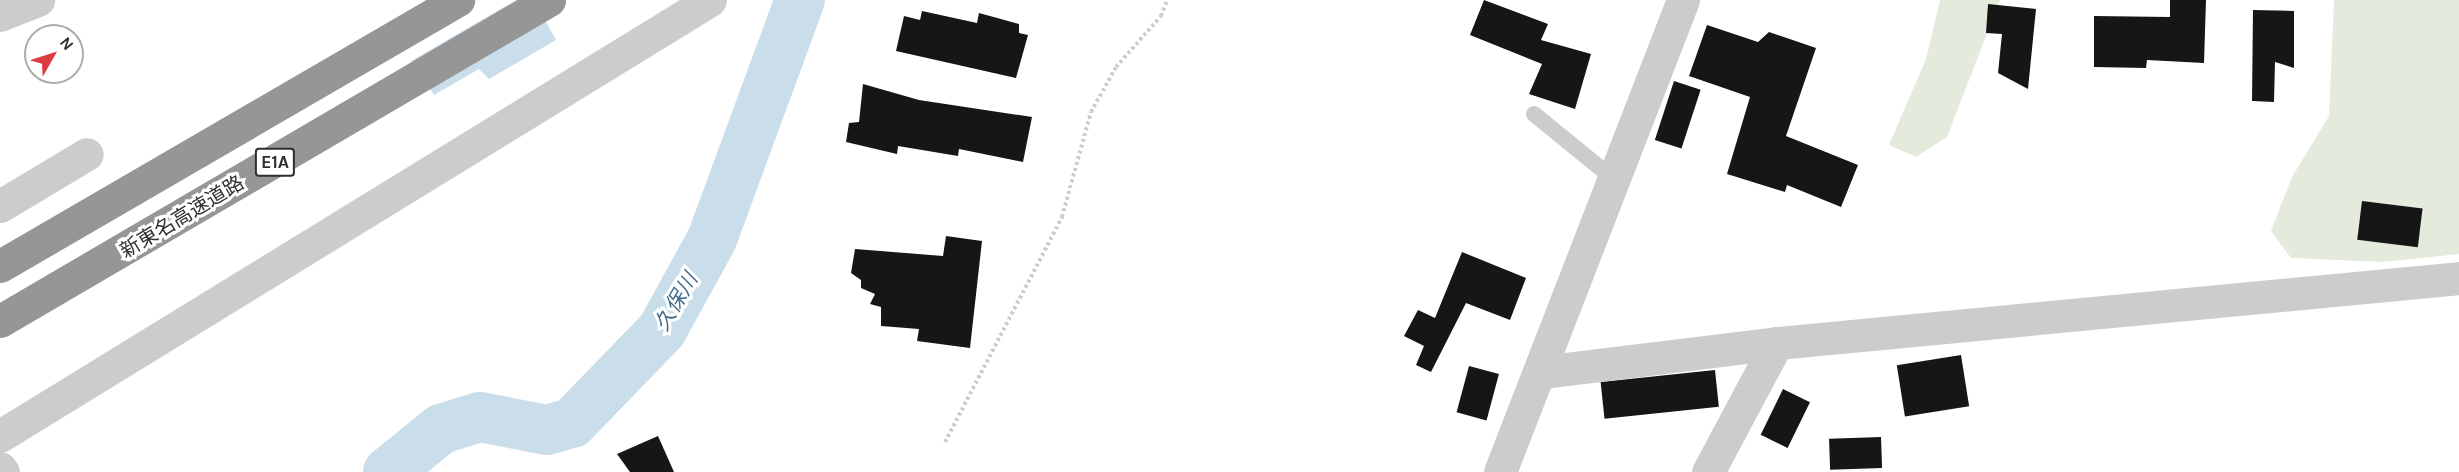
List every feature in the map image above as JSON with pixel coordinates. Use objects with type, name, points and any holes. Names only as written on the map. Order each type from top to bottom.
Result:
[{"type":"highway","name":"E1A","points":[[0,266],[458,0]]},
{"type":"highway","name":"新東名高速道路","points":[[0,321],[549,0]]},
{"type":"street","points":[[0,15],[38,0]]},
{"type":"street","points":[[0,436],[669,11],[710,0]]},
{"type":"street","points":[[1500,472],[1542,372],[1683,0]]},
{"type":"street","points":[[0,206],[87,154]]},
{"type":"street","points":[[1542,372],[1777,343],[2459,278]]},
{"type":"street","points":[[1708,472],[1777,343]]},
{"type":"street","points":[[0,468],[3,472]]},
{"type":"lane","points":[[1534,114],[1615,180]]},
{"type":"path","points":[[945,442],[1062,217],[1091,112],[1116,67],[1161,16],[1167,0]]},
{"type":"shaded area","points":[[1940,0],[2000,0],[1947,137],[1916,157],[1889,145],[1926,59]]},
{"type":"shaded area","points":[[2334,0],[2459,0],[2459,254],[2383,262],[2291,258],[2271,231],[2292,177],[2329,116]]},
{"type":"water","points":[[516,0],[534,0],[556,40],[489,79],[479,69],[434,95],[411,61]]},
{"type":"building","points":[[1484,0],[1548,24],[1541,40],[1591,54],[1575,109],[1529,94],[1542,64],[1470,35]]},
{"type":"building","points":[[2170,0],[2206,0],[2204,63],[2147,60],[2146,68],[2094,67],[2094,16],[2170,17]]},
{"type":"building","points":[[1988,4],[2036,9],[2028,89],[1998,73],[2002,34],[1986,33]]},
{"type":"building","points":[[2253,10],[2294,11],[2294,68],[2275,62],[2274,102],[2252,101]]},
{"type":"building","points":[[922,11],[977,23],[979,13],[1019,24],[1019,33],[1028,35],[1016,78],[896,51],[904,16],[920,20]]},
{"type":"building","points":[[1707,25],[1758,42],[1769,32],[1816,48],[1786,136],[1858,165],[1841,207],[1787,185],[1785,192],[1727,174],[1750,97],[1689,76]]},
{"type":"building","points":[[1674,81],[1701,90],[1681,149],[1655,140]]},
{"type":"building","points":[[863,84],[919,100],[1032,117],[1023,162],[959,149],[958,156],[898,146],[897,154],[846,142],[849,123],[859,122]]},
{"type":"building","points":[[2362,201],[2423,208],[2418,247],[2357,240]]},
{"type":"building","points":[[946,236],[982,241],[970,348],[917,341],[919,329],[881,326],[881,307],[870,304],[875,294],[861,288],[861,280],[851,273],[855,249],[943,256]]},
{"type":"building","points":[[1462,252],[1526,278],[1510,320],[1466,303],[1431,372],[1416,365],[1424,346],[1404,336],[1418,310],[1435,318]]},
{"type":"building","points":[[1961,355],[1969,406],[1905,417],[1897,365]]},
{"type":"building","points":[[1469,366],[1499,374],[1487,420],[1457,412]]},
{"type":"building","points":[[1715,370],[1719,407],[1604,419],[1601,382]]},
{"type":"building","points":[[1783,389],[1810,402],[1788,448],[1761,435]]},
{"type":"building","points":[[658,436],[674,472],[630,472],[617,454]]},
{"type":"building","points":[[1881,437],[1882,468],[1830,470],[1829,439]]},
{"type":"waterway","name":"久保川","points":[[388,472],[441,429],[480,417],[547,430],[572,423],[662,330],[712,239],[800,0]]}]
